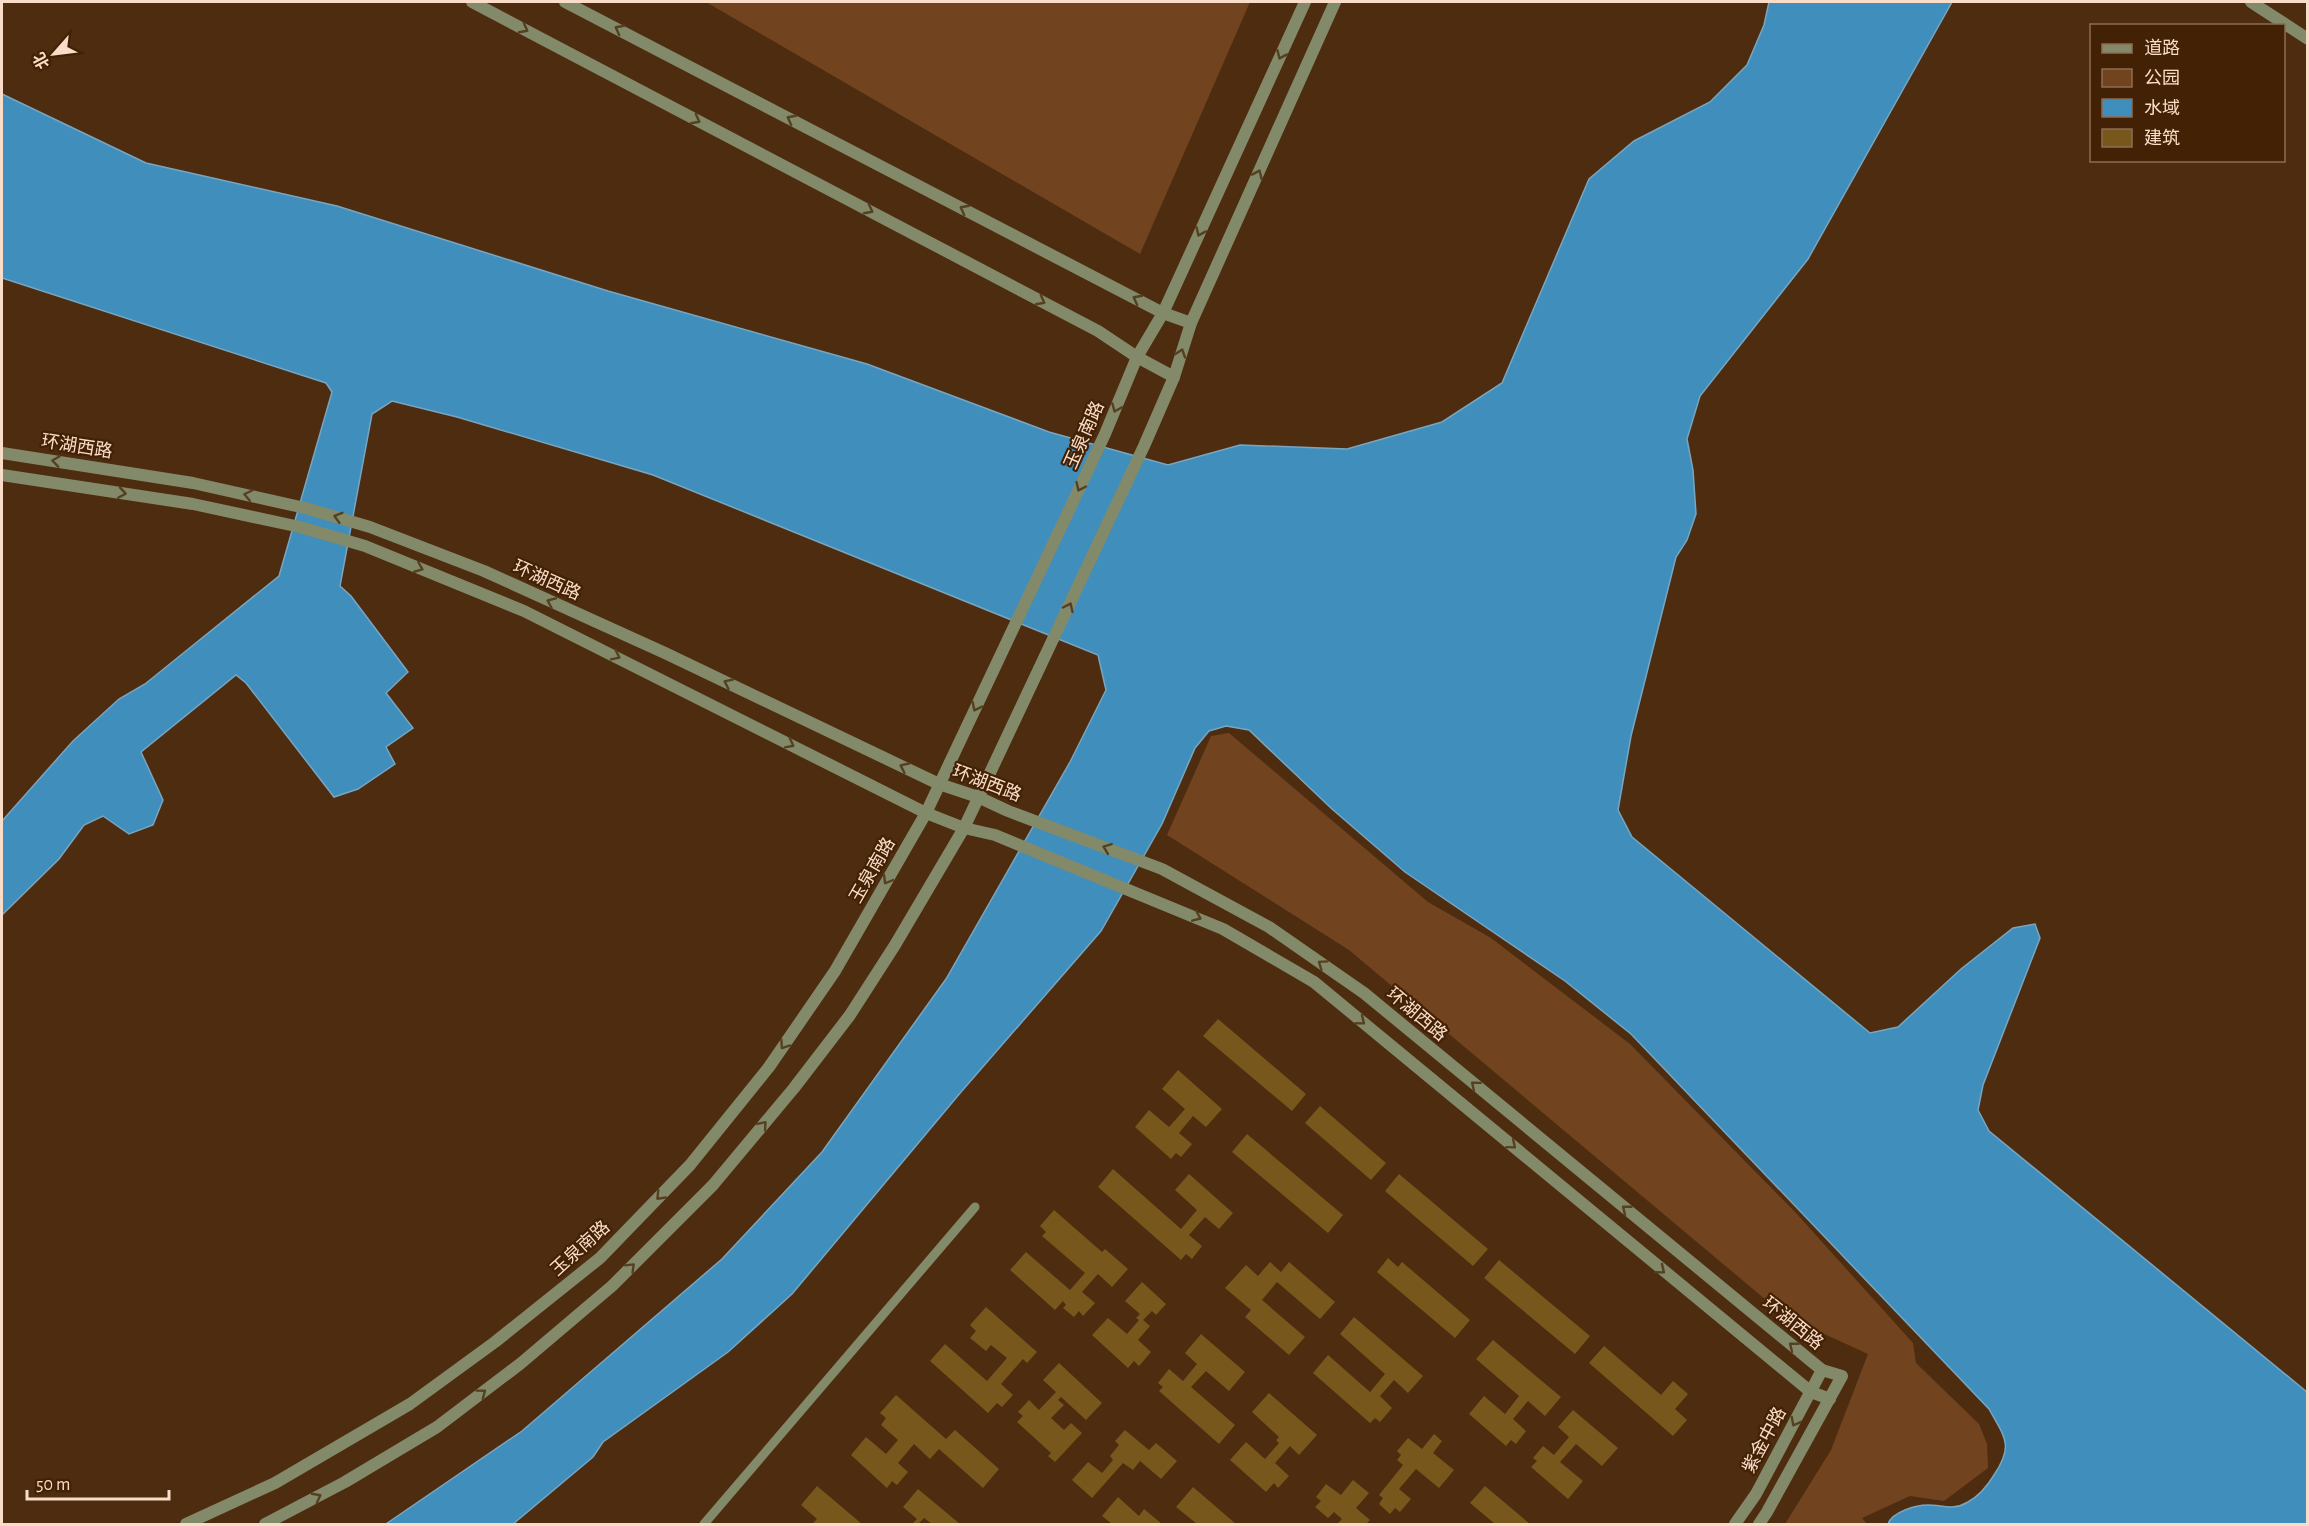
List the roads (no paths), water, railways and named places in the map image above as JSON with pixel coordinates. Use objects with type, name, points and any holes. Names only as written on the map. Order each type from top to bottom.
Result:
[{"type":"street","points":[[472,2],[1087,325],[1137,357],[1174,377]]},
{"type":"street","points":[[565,2],[1163,313],[1191,323]]},
{"type":"street","name":"玉泉南路","points":[[186,1524],[275,1483],[410,1404],[495,1342],[600,1258],[690,1165],[769,1067],[835,970],[926,813],[1105,434],[1137,357],[1163,313],[1305,2]]},
{"type":"street","points":[[266,1524],[345,1482],[437,1427],[520,1364],[612,1286],[713,1185],[794,1088],[843,1024],[895,945],[964,828],[1144,446],[1174,377],[1191,323],[1335,2]]},
{"type":"street","points":[[2251,2],[2284,24]]},
{"type":"street","points":[[2285,24],[2307,39]]},
{"type":"street","name":"环湖西路","points":[[2,453],[193,483],[305,508],[370,527],[484,571],[665,653],[939,784],[1162,869],[1269,927],[1364,993],[1822,1370],[1842,1376]]},
{"type":"street","name":"环湖西路","points":[[2,475],[193,504],[300,527],[365,546],[524,611],[926,813],[964,828],[995,835],[1143,894],[1223,929],[1314,982],[1811,1392],[1830,1399]]},
{"type":"street","name":"紫金中路","points":[[1735,1524],[1756,1494],[1822,1370]]},
{"type":"street","name":"紫金中路","points":[[1759,1524],[1842,1376]]},
{"type":"lane","points":[[704,1524],[975,1207]]},
{"type":"water","points":[[1769,2],[1952,2],[1808,259],[1700,396],[1687,439],[1693,470],[1696,514],[1687,540],[1676,557],[1631,736],[1618,810],[1632,837],[1870,1033],[1898,1027],[1961,969],[2013,928],[2035,924],[2040,938],[1983,1085],[1978,1110],[1989,1131],[2307,1392],[2307,1524],[1888,1524],[1894,1516],[1905,1510],[1923,1505],[1948,1507],[1963,1505],[1983,1490],[2000,1465],[2005,1449],[2003,1435],[1989,1409],[1631,1034],[1565,981],[1405,872],[1332,809],[1249,730],[1226,726],[1209,731],[1195,748],[1162,824],[1101,931],[961,1092],[792,1294],[728,1352],[603,1442],[593,1457],[513,1524],[386,1524],[522,1431],[722,1259],[822,1152],[946,979],[1070,762],[1106,690],[1098,655],[653,475],[457,417],[392,401],[372,414],[340,586],[351,596],[408,672],[386,693],[413,728],[386,747],[395,764],[358,789],[334,797],[246,683],[236,675],[141,752],[163,800],[153,825],[129,834],[103,816],[84,825],[59,859],[2,915],[2,821],[73,741],[119,699],[145,684],[279,576],[332,392],[326,383],[2,278],[2,94],[146,163],[337,206],[608,291],[867,364],[1049,432],[1168,465],[1240,445],[1347,449],[1442,422],[1502,383],[1589,179],[1634,141],[1710,102],[1747,65],[1764,25]]}]
